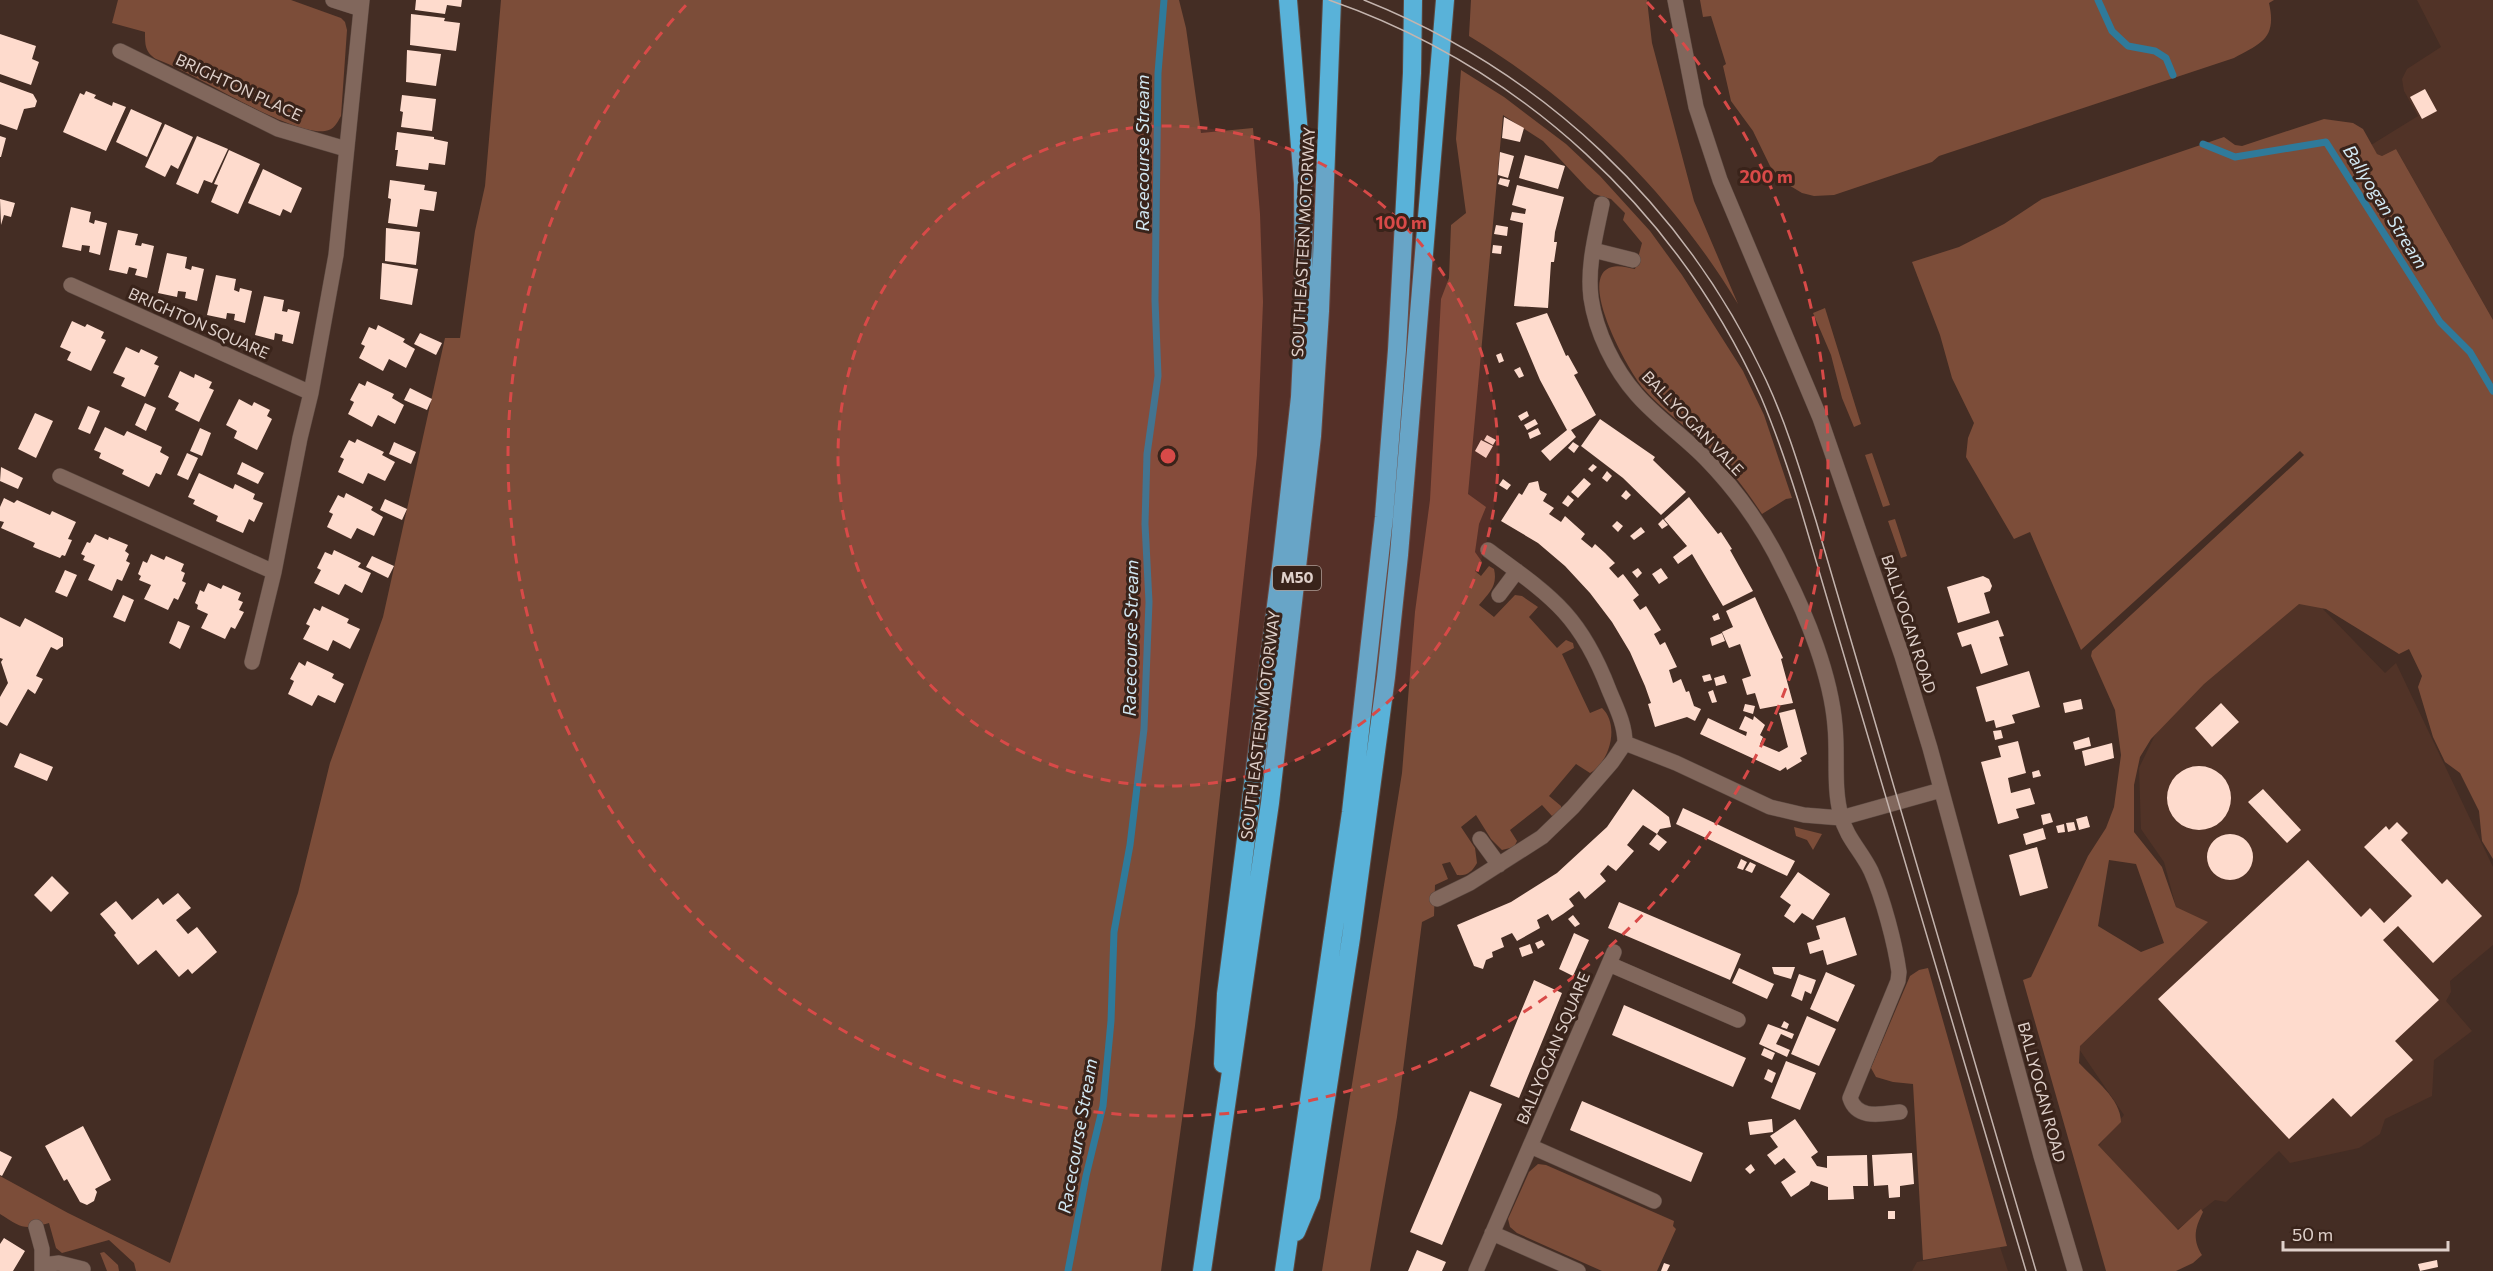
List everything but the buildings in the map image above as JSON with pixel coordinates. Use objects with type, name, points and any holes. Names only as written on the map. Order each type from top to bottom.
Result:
[{"type":"highway","points":[[1220,1153],[1226,994],[1282,559],[1300,397],[1304,312],[1303,183],[1288,0]]},
{"type":"highway","name":"SOUTH EASTERN MOTORWAY","points":[[1202,1271],[1270,803],[1312,436],[1320,311],[1332,0]]},
{"type":"highway","points":[[1284,1271],[1351,812],[1384,517],[1397,350],[1412,73],[1413,0]]},
{"type":"highway","points":[[1287,1252],[1311,1196],[1351,938],[1386,677],[1399,555],[1445,0]]},
{"type":"street","points":[[252,662],[274,572],[311,393],[336,255],[361,4],[333,0]]},
{"type":"street","name":"BALLYOGAN ROAD","points":[[1675,0],[1696,107],[1720,180],[1789,340],[1851,501],[1902,656],[2075,1271]]},
{"type":"street","name":"BRIGHTON PLACE","points":[[120,51],[278,129],[346,149]]},
{"type":"street","name":"BALLYOGAN VALE","points":[[1602,204],[1593,250],[1592,298],[1602,337],[1621,374],[1637,395],[1697,450],[1727,483],[1772,548],[1795,595],[1820,661],[1835,723],[1835,784],[1841,818],[1852,842],[1871,871],[1881,899],[1899,972],[1898,981],[1850,1098],[1854,1108],[1862,1113],[1876,1115],[1900,1112]]},
{"type":"street","points":[[1593,250],[1633,260]]},
{"type":"street","name":"BRIGHTON SQUARE","points":[[71,285],[311,393]]},
{"type":"street","points":[[60,477],[274,572]]},
{"type":"street","points":[[1437,899],[1459,889],[1498,865],[1558,824],[1626,743],[1623,723],[1596,657],[1581,630],[1556,601],[1488,550]]},
{"type":"street","points":[[1499,595],[1517,571]]},
{"type":"street","points":[[1626,743],[1677,763],[1770,807],[1804,815],[1841,818],[1941,790]]},
{"type":"street","points":[[1480,839],[1498,865]]},
{"type":"street","name":"BALLYOGAN SQUARE","points":[[1476,1271],[1612,958],[1738,1020]]},
{"type":"street","name":"BALLYOGAN SQUARE","points":[[1530,1146],[1654,1201]]},
{"type":"street","points":[[36,1227],[42,1249],[42,1268],[59,1263],[83,1269]]},
{"type":"street","points":[[1492,1233],[1578,1271]]},
{"type":"shaded area","points":[[118,0],[291,0],[341,18],[347,30],[341,116],[337,124],[325,131],[309,130],[289,124],[156,59],[146,48],[145,32],[112,23]]},
{"type":"shaded area","points":[[501,0],[1179,0],[1186,28],[1201,133],[1253,128],[1260,214],[1263,302],[1257,455],[1195,1026],[1161,1271],[136,1271],[134,1263],[109,1240],[62,1253],[56,1248],[49,1223],[28,1227],[0,1214],[0,1176],[68,1213],[170,1263],[298,893],[330,763],[383,617],[445,338],[460,338],[475,231],[485,186]]},
{"type":"shaded area","points":[[1471,0],[1647,0],[1652,43],[1694,201],[1738,304],[1712,263],[1683,225],[1620,154],[1548,91],[1469,36]]},
{"type":"shaded area","points":[[1700,0],[2274,0],[2269,3],[2271,25],[2265,38],[2234,58],[1939,156],[1932,162],[1834,195],[1814,196],[1802,193],[1782,181],[1770,166],[1753,131],[1731,101],[1723,66],[1726,64],[1711,16],[1703,17]]},
{"type":"shaded area","points":[[2417,0],[2493,0],[2493,320],[2396,149],[2382,156],[2377,154],[2371,145],[2418,116],[2404,91],[2402,79],[2407,69],[2441,47]]},
{"type":"shaded area","points":[[1461,70],[1504,97],[1566,144],[1600,176],[1650,231],[1682,275],[1743,371],[1764,415],[1792,498],[1786,499],[1762,514],[1715,454],[1658,404],[1636,379],[1608,325],[1599,287],[1602,274],[1612,267],[1635,269],[1642,243],[1623,220],[1625,213],[1611,199],[1594,194],[1543,141],[1503,115],[1468,494],[1486,507],[1479,524],[1475,552],[1482,562],[1475,571],[1481,576],[1489,566],[1494,569],[1495,575],[1492,589],[1479,605],[1494,617],[1515,595],[1522,596],[1538,607],[1529,617],[1557,648],[1566,640],[1573,643],[1574,648],[1562,654],[1590,713],[1602,708],[1607,715],[1611,724],[1610,743],[1603,761],[1597,768],[1590,773],[1576,764],[1549,796],[1561,806],[1561,810],[1552,816],[1542,805],[1510,830],[1517,841],[1514,847],[1502,850],[1491,839],[1476,815],[1461,827],[1475,848],[1477,863],[1469,873],[1464,875],[1457,875],[1450,862],[1442,864],[1448,879],[1435,885],[1434,916],[1422,922],[1397,1117],[1370,1271],[1322,1271],[1402,773],[1415,612],[1430,500],[1441,299],[1449,278],[1451,225],[1466,213],[1456,139]]},
{"type":"shaded area","points":[[2324,119],[2353,123],[2363,129],[2377,154],[2382,156],[2396,149],[2493,320],[2493,859],[2482,841],[2479,811],[2460,773],[2445,762],[2433,737],[2418,687],[2422,676],[2409,649],[2399,654],[2326,609],[2299,604],[2204,684],[2151,739],[2140,757],[2134,785],[2134,832],[2162,867],[2176,907],[2208,922],[2080,1046],[2079,1063],[2112,1097],[2120,1114],[2121,1122],[2098,1145],[2178,1230],[2201,1209],[2203,1212],[2198,1223],[2196,1239],[2202,1255],[2193,1263],[2176,1271],[2106,1271],[2023,980],[2031,977],[2088,856],[2106,828],[2114,807],[2121,755],[2115,710],[2091,656],[2092,651],[2304,455],[2300,451],[2081,650],[2030,532],[2014,539],[1966,457],[1968,438],[1974,423],[1952,378],[1940,335],[1912,262],[1959,247],[2004,224],[2042,199],[2224,137],[2235,145],[2242,146]],"holes":[[[2109,860],[2136,864],[2164,943],[2141,952],[2098,926]]]},
{"type":"shaded area","points":[[1825,308],[1861,424],[1854,427],[1842,398],[1831,355],[1813,313]]},
{"type":"shaded area","points":[[1872,453],[1890,505],[1883,507],[1865,455]]},
{"type":"shaded area","points":[[1895,519],[1907,556],[1901,558],[1888,521]]},
{"type":"shaded area","points":[[2306,597],[2320,606],[2385,673],[2396,663],[2493,867],[2493,945],[2450,981],[2451,992],[2446,1001],[2472,1031],[2434,1060],[2432,1096],[2385,1119],[2380,1134],[2359,1148],[2290,1163],[2279,1151],[2226,1202],[2215,1200],[2174,1232],[2096,1149],[2124,1115],[2077,1046],[2207,922],[2176,907],[2164,862],[2141,829],[2139,768],[2154,737],[2197,680]]},
{"type":"shaded area","points":[[1794,827],[1822,834],[1813,850],[1807,840],[1796,836]]},
{"type":"shaded area","points":[[1928,968],[2007,1246],[1923,1260],[1913,1084],[1876,1077],[1871,1068],[1910,976],[1919,970]]},
{"type":"shaded area","points":[[1538,1164],[1546,1165],[1674,1221],[1673,1226],[1676,1229],[1657,1271],[1602,1271],[1517,1233],[1510,1227],[1508,1219],[1529,1172]]},
{"type":"shaded area","points":[[2000,1247],[2008,1271],[1912,1271],[1917,1262]]},
{"type":"shaded area","points":[[104,1252],[118,1265],[119,1271],[107,1271],[100,1253]]},
{"type":"waterway","name":"Racecourse Stream","points":[[1068,1271],[1086,1176],[1103,1106],[1111,1021],[1114,932],[1130,845],[1144,729],[1149,602],[1145,524],[1147,454],[1158,376],[1155,300],[1158,73],[1164,0]]},
{"type":"waterway","name":"Ballyogan Stream","points":[[2098,0],[2112,31],[2128,46],[2155,51],[2166,58],[2173,75]]},
{"type":"waterway","name":"Ballyogan Stream","points":[[2203,144],[2235,157],[2326,142],[2440,322],[2470,352],[2493,391]]},
{"type":"tram line","points":[[1329,0],[1400,29],[1466,64],[1528,106],[1586,154],[1638,207],[1685,266],[1726,329],[1761,397],[1794,487],[2026,1271]]},
{"type":"tram line","points":[[1364,0],[1429,30],[1491,65],[1548,106],[1601,151],[1650,202],[1694,257],[1733,317],[1774,397],[1805,485],[2036,1271]]}]
